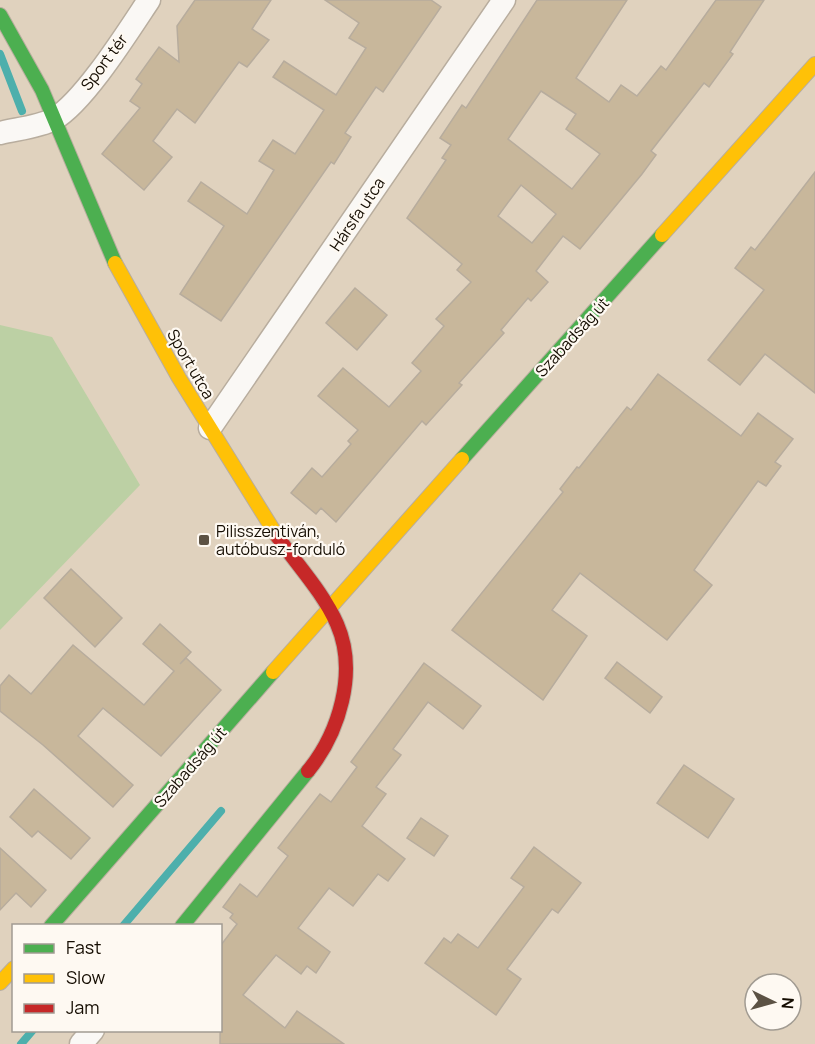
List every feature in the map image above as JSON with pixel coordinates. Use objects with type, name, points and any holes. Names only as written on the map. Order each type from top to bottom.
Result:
[{"type":"main road","name":"Sport utca","points":[[0,15],[16,38],[54,119],[122,279],[210,428],[289,554],[329,610]]},
{"type":"main road","name":"Szabadság út","points":[[53,924],[815,64]]},
{"type":"main road","points":[[184,924],[292,793],[321,755],[334,731],[342,701],[345,656],[342,638],[329,610]]},
{"type":"main road","points":[[0,983],[12,970]]},
{"type":"street","name":"Sport tér","points":[[54,119],[84,89],[149,0]]},
{"type":"street","name":"Hársfa utca","points":[[210,428],[504,0]]},
{"type":"street","points":[[0,133],[54,119]]},
{"type":"street","points":[[81,1044],[91,1032]]},
{"type":"green space","points":[[0,325],[52,337],[140,485],[0,630]]},
{"type":"building","points":[[195,0],[271,0],[252,29],[269,40],[247,67],[239,62],[195,123],[177,109],[153,141],[172,157],[144,190],[102,154],[140,108],[130,101],[142,84],[136,79],[159,47],[179,62],[177,26]]},
{"type":"building","points":[[325,0],[431,0],[441,7],[383,92],[376,87],[345,133],[351,137],[334,164],[331,162],[221,321],[180,294],[224,226],[188,201],[201,182],[247,214],[274,170],[259,161],[273,140],[295,154],[324,110],[273,77],[284,61],[336,95],[366,48],[349,38],[359,23]]},
{"type":"building","points":[[537,0],[627,0],[576,78],[609,102],[621,85],[637,96],[661,66],[666,70],[716,0],[764,0],[730,52],[733,54],[709,87],[704,83],[651,151],[656,155],[642,174],[580,249],[563,236],[536,271],[548,282],[531,301],[528,298],[501,330],[504,333],[459,383],[462,385],[426,425],[422,421],[336,522],[321,508],[316,514],[291,493],[312,468],[322,477],[351,444],[348,441],[358,430],[318,396],[343,368],[389,407],[421,371],[412,363],[444,326],[436,319],[471,282],[457,270],[462,264],[407,218],[446,160],[442,158],[451,145],[440,138],[462,105],[466,108]],"holes":[[[541,91],[576,114],[566,129],[600,154],[572,189],[508,139]],[[521,185],[556,214],[532,243],[498,216]]]},
{"type":"building","points":[[815,172],[815,393],[765,354],[740,385],[708,360],[764,290],[735,268],[751,247],[755,250]]},
{"type":"building","points":[[355,288],[387,315],[357,350],[326,323]]},
{"type":"building","points":[[658,374],[741,436],[758,413],[793,439],[775,462],[781,466],[766,486],[758,481],[694,570],[712,585],[667,640],[580,573],[552,610],[587,636],[543,700],[452,630],[563,492],[560,489],[577,467],[579,468],[627,407],[631,410]]},
{"type":"building","points":[[71,569],[122,618],[95,647],[44,598]]},
{"type":"building","points":[[160,624],[191,652],[180,664],[186,658],[221,690],[161,756],[103,708],[78,736],[133,785],[113,807],[43,745],[0,711],[0,686],[9,675],[31,694],[73,645],[144,705],[174,671],[143,644]]},
{"type":"building","points":[[617,662],[662,697],[650,713],[605,678]]},
{"type":"building","points":[[424,663],[481,706],[463,729],[428,702],[393,749],[401,755],[376,787],[386,794],[362,826],[405,859],[388,881],[378,874],[353,906],[329,888],[298,928],[330,952],[316,973],[307,966],[301,974],[276,955],[243,995],[285,1028],[297,1011],[344,1044],[220,1044],[222,944],[237,924],[230,918],[233,914],[223,907],[240,884],[257,897],[288,856],[278,848],[320,794],[331,802],[357,767],[351,762]]},
{"type":"building","points":[[684,765],[734,799],[708,838],[657,803]]},
{"type":"building","points":[[34,789],[90,838],[71,859],[38,831],[32,837],[10,817]]},
{"type":"building","points":[[421,818],[448,836],[434,856],[407,838]]},
{"type":"building","points":[[534,847],[581,883],[558,913],[552,909],[507,969],[521,979],[496,1015],[425,963],[444,938],[451,943],[458,934],[478,948],[524,887],[511,878]]},
{"type":"building","points":[[0,848],[46,890],[31,907],[16,893],[0,910]]},
{"type":"waterway","points":[[0,54],[22,111]]},
{"type":"waterway","points":[[125,924],[221,811]]},
{"type":"waterway","points":[[21,1044],[31,1032]]},
{"type":"traffic: fast","points":[[0,15],[42,90],[115,263]]},
{"type":"traffic: fast","points":[[462,459],[662,235]]},
{"type":"traffic: fast","points":[[53,924],[273,672]]},
{"type":"traffic: fast","points":[[184,924],[308,771]]},
{"type":"traffic: slow","points":[[662,235],[815,64]]},
{"type":"traffic: slow","points":[[115,263],[179,378],[277,536]]},
{"type":"traffic: slow","points":[[273,672],[462,459]]},
{"type":"traffic: slow","points":[[0,983],[12,970]]},
{"type":"traffic: jam","points":[[277,536],[331,612],[343,643],[346,662],[342,701],[336,720],[329,739],[308,771]]},
{"type":"place","name":"Pilisszentiván, autóbusz-forduló","points":[[204,540]]}]
